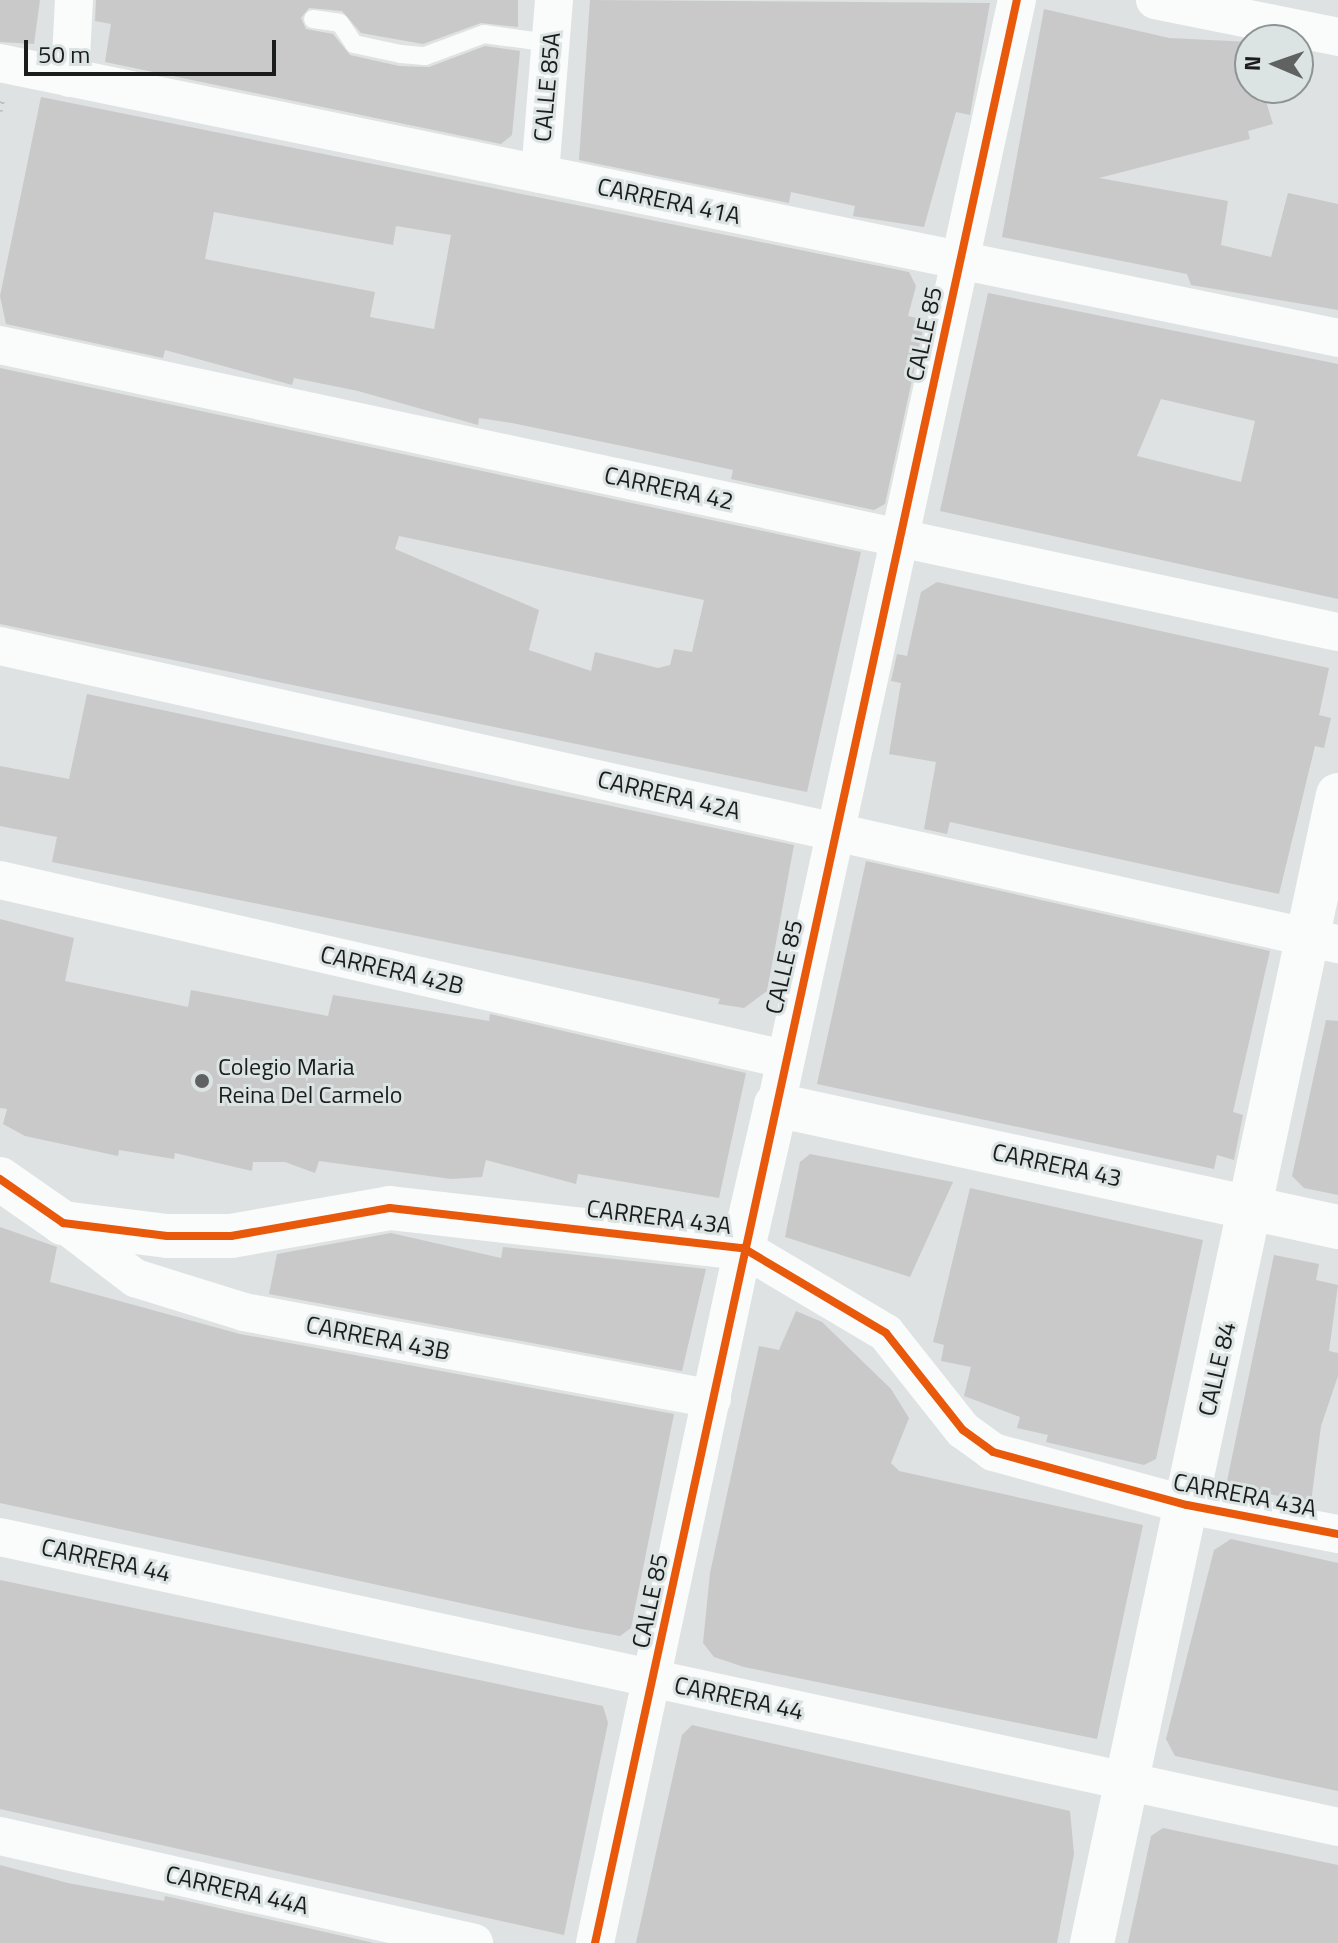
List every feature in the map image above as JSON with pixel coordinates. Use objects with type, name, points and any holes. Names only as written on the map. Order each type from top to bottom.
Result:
[{"type":"street","points":[[70,78],[74,0]]},
{"type":"street","name":"CALLE 85A","points":[[540,174],[554,0]]},
{"type":"street","name":"CALLE 85","points":[[595,1943],[654,1680],[784,1059],[1017,0]]},
{"type":"street","points":[[1155,0],[1338,37]]},
{"type":"street","name":"CARRERA 41A","points":[[0,63],[1338,338]]},
{"type":"street","name":"CARRERA 42","points":[[0,345],[1338,632]]},
{"type":"street","name":"CARRERA 42A","points":[[0,646],[1323,940]]},
{"type":"street","name":"CALLE 84","points":[[1092,1943],[1253,1207],[1323,940],[1338,795]]},
{"type":"street","name":"CARRERA 42B","points":[[0,880],[784,1059]]},
{"type":"street","name":"CARRERA 43","points":[[776,1105],[1338,1227]]},
{"type":"street","points":[[0,1179],[63,1223]]},
{"type":"street","name":"CARRERA 43A","points":[[63,1223],[231,1236],[390,1208],[743,1248],[886,1333],[963,1430],[993,1452],[1187,1505],[1338,1534]]},
{"type":"street","name":"CARRERA 43B","points":[[63,1223],[135,1278],[244,1312],[712,1399]]},
{"type":"street","name":"CARRERA 44","points":[[0,1537],[1338,1827]]},
{"type":"street","name":"CARRERA 44A","points":[[0,1836],[474,1943]]},
{"type":"lane","points":[[313,19],[340,23],[354,44],[401,54],[425,56],[484,34],[550,43]]},
{"type":"building","points":[[0,0],[40,0],[34,44],[0,42]]},
{"type":"building","points":[[96,0],[518,0],[518,27],[481,23],[423,44],[361,33],[342,11],[309,8],[301,18],[306,29],[333,34],[350,55],[399,66],[429,67],[485,46],[520,51],[512,135],[501,144],[105,62],[111,24],[95,21]]},
{"type":"building","points":[[590,0],[990,3],[970,115],[956,112],[924,227],[853,216],[855,206],[791,192],[789,203],[579,160]]},
{"type":"building","points":[[1044,9],[1169,38],[1234,41],[1234,104],[1267,104],[1273,124],[1248,131],[1250,139],[1099,178],[1228,201],[1221,245],[1271,257],[1288,193],[1338,204],[1338,310],[1191,285],[1187,274],[1002,237]]},
{"type":"building","points":[[41,97],[909,272],[916,286],[908,316],[925,320],[885,504],[874,510],[731,479],[733,470],[651,452],[512,423],[479,418],[478,425],[358,391],[294,378],[292,385],[165,350],[163,358],[6,324],[0,296]],"holes":[[[214,212],[393,245],[396,226],[451,235],[434,329],[370,317],[375,292],[205,259]]]},
{"type":"building","points":[[988,293],[1338,364],[1338,599],[940,511]],"holes":[[[1161,399],[1255,421],[1241,482],[1137,456]]]},
{"type":"building","points":[[0,368],[861,552],[807,792],[0,624]],"holes":[[[399,536],[704,600],[692,652],[674,649],[670,665],[658,668],[595,652],[591,671],[529,650],[539,610],[395,549]]]},
{"type":"building","points":[[937,582],[1329,668],[1319,715],[1331,718],[1324,748],[1315,746],[1279,894],[950,822],[947,834],[924,829],[936,762],[889,754],[901,683],[891,681],[897,654],[907,656],[921,592]]},
{"type":"building","points":[[87,694],[794,845],[767,991],[744,1008],[718,1004],[720,999],[638,981],[52,862],[57,837],[0,826],[0,766],[69,779]]},
{"type":"building","points":[[866,861],[1270,951],[1233,1112],[1243,1115],[1234,1160],[1217,1155],[1214,1169],[817,1084]]},
{"type":"building","points":[[0,919],[74,938],[65,981],[188,1007],[191,990],[328,1016],[333,995],[489,1021],[490,1014],[746,1073],[719,1198],[578,1174],[576,1184],[486,1160],[482,1177],[451,1179],[319,1161],[315,1173],[285,1162],[253,1162],[252,1171],[175,1153],[174,1159],[119,1150],[118,1156],[25,1136],[3,1124],[7,1109],[0,1108]]},
{"type":"building","points":[[1326,1020],[1338,1021],[1338,1195],[1304,1188],[1292,1176]]},
{"type":"building","points":[[810,1154],[953,1182],[910,1277],[785,1237],[800,1162]]},
{"type":"building","points":[[970,1188],[1203,1240],[1156,1459],[1144,1465],[1046,1442],[1048,1435],[1017,1428],[1020,1417],[964,1396],[971,1367],[941,1361],[944,1345],[933,1342]]},
{"type":"building","points":[[0,1227],[57,1247],[50,1282],[240,1334],[674,1414],[631,1628],[620,1636],[576,1628],[0,1503]]},
{"type":"building","points":[[391,1233],[501,1258],[503,1247],[706,1269],[682,1371],[269,1294],[277,1254]]},
{"type":"building","points":[[1274,1255],[1319,1264],[1316,1280],[1338,1285],[1329,1351],[1338,1353],[1338,1376],[1321,1426],[1311,1502],[1226,1486]]},
{"type":"building","points":[[796,1311],[822,1322],[891,1389],[909,1418],[891,1463],[899,1471],[1143,1525],[1097,1739],[744,1667],[714,1657],[703,1643],[710,1573],[759,1346],[779,1350]]},
{"type":"building","points":[[1231,1539],[1338,1563],[1338,1791],[1175,1756],[1166,1739],[1214,1550]]},
{"type":"building","points":[[0,1580],[603,1706],[608,1723],[564,1935],[0,1809]]},
{"type":"building","points":[[692,1725],[1070,1811],[1074,1854],[1057,1943],[636,1943],[682,1735]]},
{"type":"building","points":[[1163,1828],[1338,1865],[1338,1943],[1128,1943],[1151,1836]]},
{"type":"building","points":[[0,1865],[68,1883],[164,1901],[165,1896],[374,1943],[0,1943]]},
{"type":"cycle path","points":[[595,1943],[1017,0]]},
{"type":"cycle path","points":[[0,1179],[63,1223],[167,1236],[231,1236],[390,1208],[743,1248],[886,1333],[963,1430],[993,1452],[1187,1505],[1338,1534]]},
{"type":"place","name":"Colegio Maria Reina Del Carmelo","points":[[202,1081]]}]
